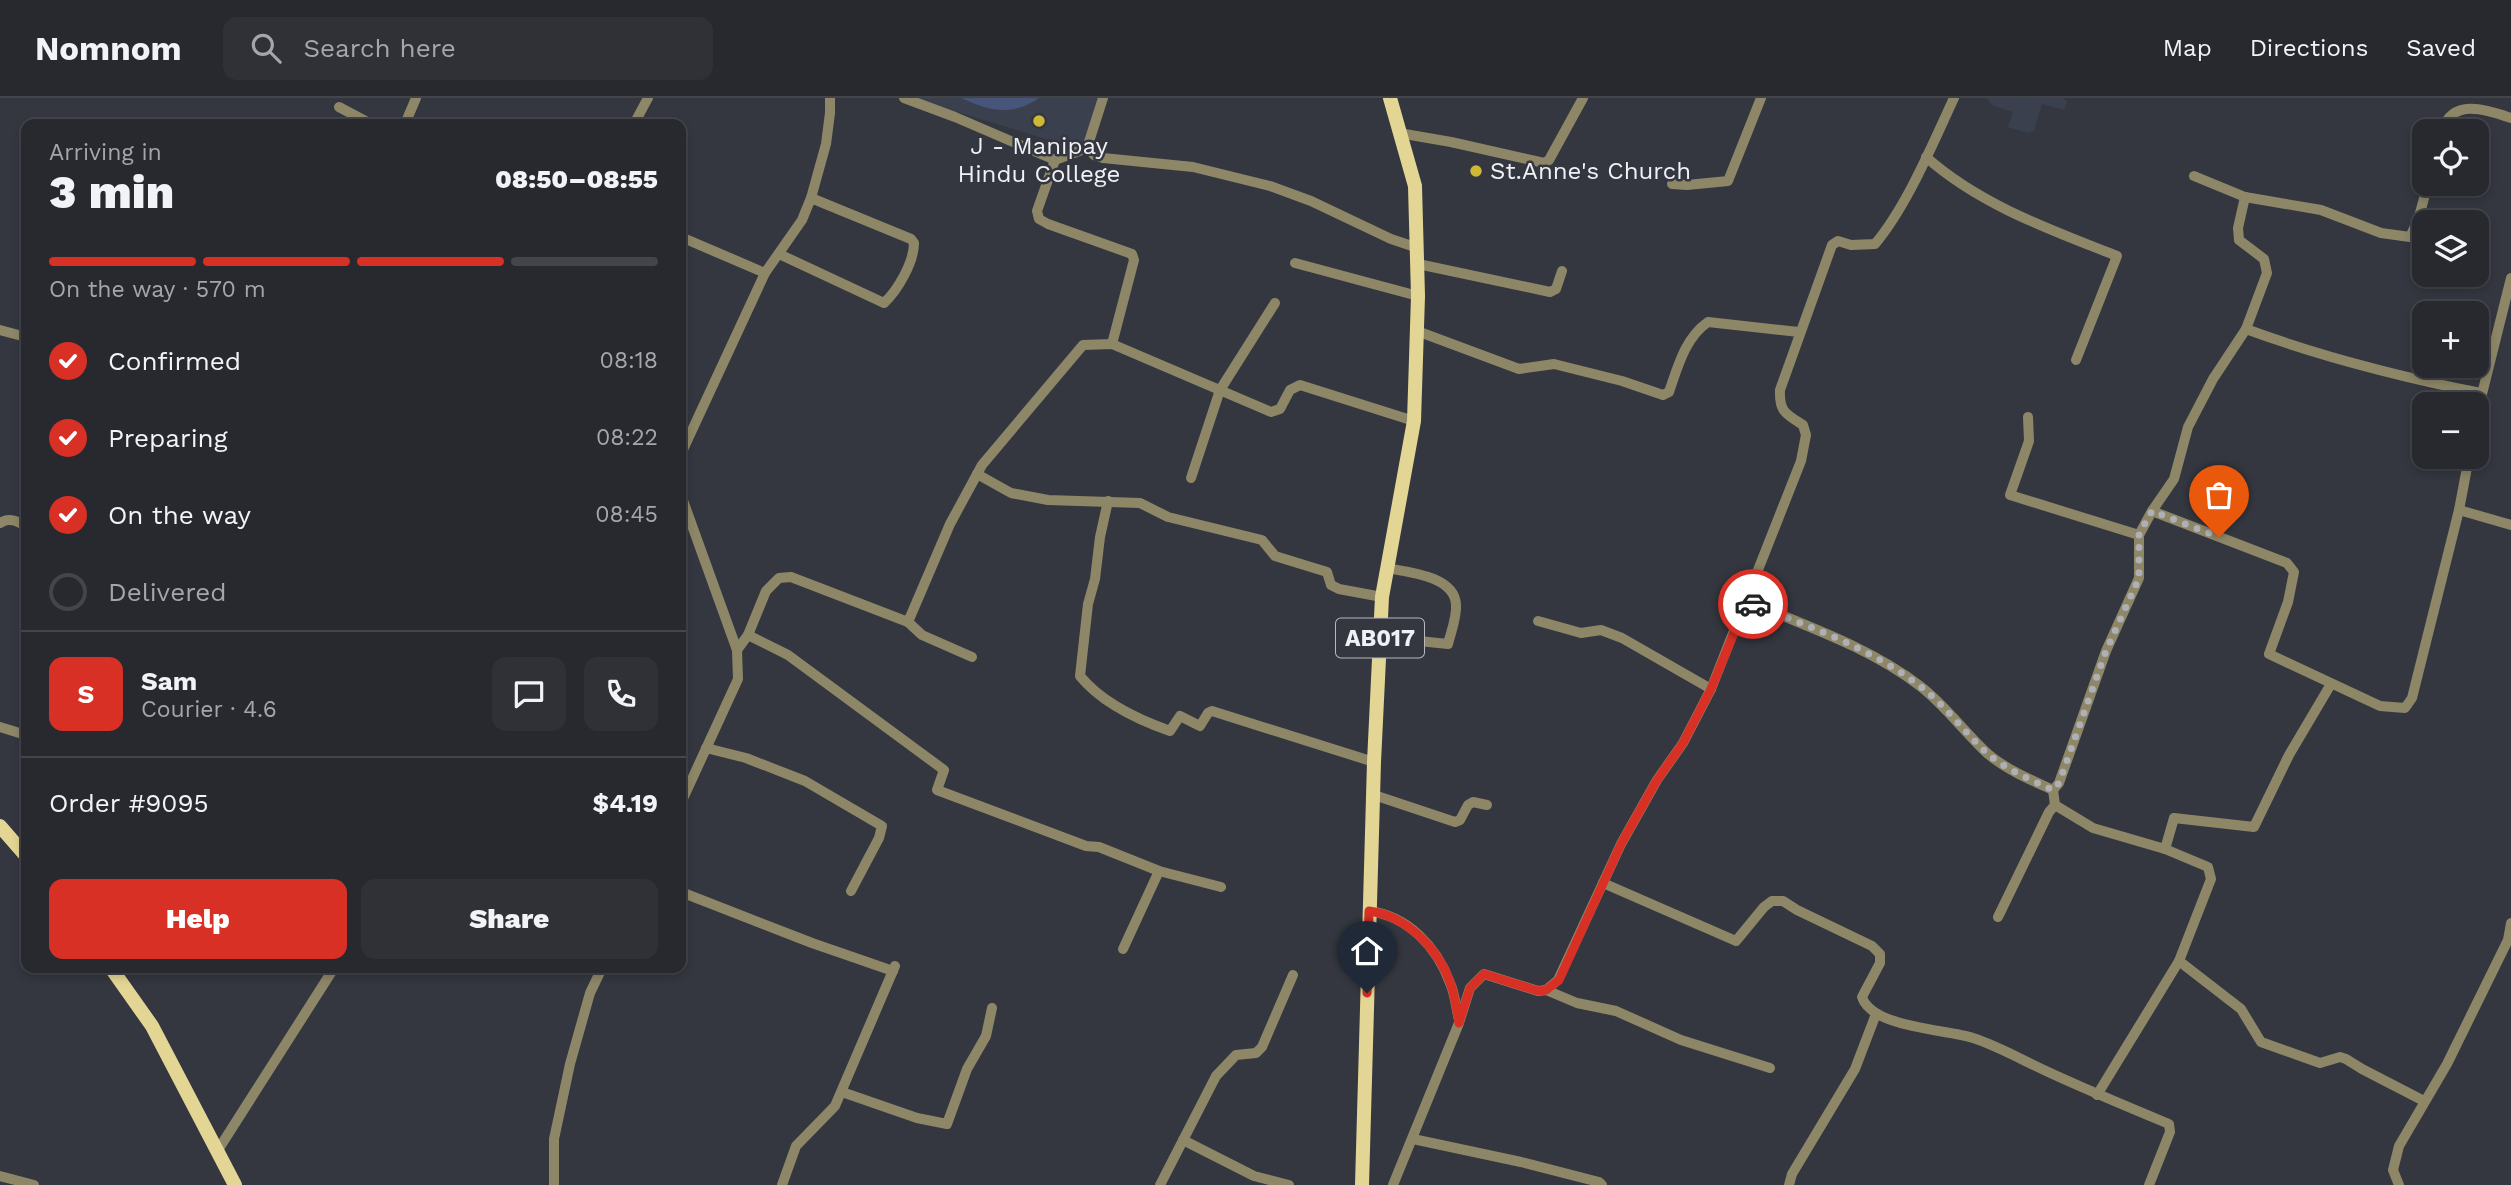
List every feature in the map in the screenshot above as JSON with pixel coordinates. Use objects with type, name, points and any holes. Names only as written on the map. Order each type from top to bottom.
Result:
[{"type":"main road","name":"AB017","points":[[1362,1185],[1374,762],[1382,597],[1414,421],[1418,296],[1415,186],[1390,98]]},
{"type":"main road","points":[[0,826],[21,850]]},
{"type":"main road","points":[[115,973],[152,1026],[235,1185]]},
{"type":"street","points":[[407,119],[416,98]]},
{"type":"street","points":[[637,119],[648,98]]},
{"type":"street","points":[[686,443],[765,273],[802,220],[826,144],[830,98]]},
{"type":"street","points":[[904,98],[956,117],[1055,160],[1087,148]]},
{"type":"street","points":[[1087,148],[1103,98]]},
{"type":"street","points":[[1399,133],[1544,163],[1549,160],[1583,98]]},
{"type":"street","points":[[1672,184],[1728,181],[1761,98]]},
{"type":"street","points":[[1546,990],[1559,980],[1621,844],[1657,780],[1683,743],[1711,689],[1801,461],[1806,436],[1804,425],[1787,415],[1779,405],[1780,390],[1832,245],[1838,241],[1851,245],[1875,244],[1885,232],[1926,157],[1954,98]]},
{"type":"street","points":[[339,107],[362,119]]},
{"type":"street","points":[[2445,119],[2456,110],[2479,107],[2511,118]]},
{"type":"street","points":[[1087,148],[1094,155],[1103,158],[1193,167],[1270,186],[1311,201],[1391,239],[1418,248]]},
{"type":"street","points":[[1926,157],[1946,175],[2033,223],[2117,256],[2076,360]]},
{"type":"street","points":[[1055,160],[1037,211],[1039,219],[1066,232],[1132,254],[1134,260],[1112,344]]},
{"type":"street","points":[[2194,176],[2245,197],[2321,210],[2381,233],[2410,237],[2425,196]]},
{"type":"street","points":[[1998,917],[2049,812],[2055,805],[2053,790],[2059,783],[2106,651],[2139,578],[2139,534],[2174,479],[2188,427],[2246,329],[2267,273],[2264,259],[2239,240],[2238,228],[2245,197]]},
{"type":"street","points":[[779,254],[884,303],[904,273],[914,250],[911,239],[811,198]]},
{"type":"street","points":[[686,239],[765,273]]},
{"type":"street","points":[[1295,263],[1418,296]]},
{"type":"street","points":[[1418,264],[1550,292],[1556,289],[1562,271]]},
{"type":"street","points":[[2481,392],[2511,278]]},
{"type":"street","points":[[1191,478],[1220,390],[1275,303]]},
{"type":"street","points":[[1417,331],[1519,369],[1554,364],[1622,381],[1663,395],[1669,392],[1695,331],[1708,322],[1799,332]]},
{"type":"street","points":[[2246,329],[2298,348],[2476,392]]},
{"type":"street","points":[[0,330],[21,336]]},
{"type":"street","points":[[908,622],[950,524],[976,474],[1083,345],[1112,344],[1271,412],[1280,409],[1290,390],[1300,385],[1414,421]]},
{"type":"street","points":[[2028,417],[2029,441],[2010,495],[2139,534]]},
{"type":"street","points":[[2152,511],[2287,563],[2294,572],[2288,602],[2269,654],[2380,706],[2405,708],[2412,698],[2467,469]]},
{"type":"street","points":[[976,474],[1011,493],[1048,500],[1140,503],[1168,516],[1262,540],[1275,556],[1327,572],[1331,584],[1339,589],[1382,597]]},
{"type":"street","points":[[1108,501],[1095,579],[1088,604],[1080,676],[1089,688],[1145,722],[1170,731],[1180,716],[1200,726],[1212,711],[1374,762]]},
{"type":"street","points":[[686,509],[737,650],[738,679],[686,792]]},
{"type":"street","points":[[2459,510],[2511,525]]},
{"type":"street","points":[[0,523],[14,520],[21,524]]},
{"type":"street","points":[[1380,636],[1448,644],[1457,606],[1453,592],[1444,584],[1414,573],[1386,568]]},
{"type":"street","points":[[737,650],[748,635],[766,591],[779,578],[791,577],[908,622],[922,635],[972,657]]},
{"type":"street","points":[[1747,601],[1833,637],[1886,663],[1922,688],[1990,755],[2015,773],[2053,790]]},
{"type":"street","points":[[1538,621],[1581,633],[1601,630],[1622,638],[1711,689]]},
{"type":"street","points":[[748,635],[788,654],[944,770],[937,790],[1159,871],[1221,887]]},
{"type":"street","points":[[2165,849],[2174,818],[2254,827],[2289,755],[2331,684]]},
{"type":"street","points":[[0,727],[21,733]]},
{"type":"street","points":[[706,748],[746,758],[805,781],[882,826],[879,838],[851,891]]},
{"type":"street","points":[[1374,795],[1455,822],[1460,820],[1468,804],[1487,804]]},
{"type":"street","points":[[2055,805],[2093,828],[2165,849],[2208,867],[2210,872],[2211,879],[2179,961],[2097,1095]]},
{"type":"street","points":[[1123,948],[1159,871]]},
{"type":"street","points":[[1603,883],[1736,941],[1764,907],[1772,901],[1783,901],[1872,946],[1880,954],[1880,963],[1862,997],[1864,1005],[1876,1014],[1914,1026],[1973,1038],[2097,1095],[2169,1124],[2170,1132],[2149,1185]]},
{"type":"street","points":[[686,894],[812,943],[894,968],[835,1106],[796,1146],[782,1185]]},
{"type":"street","points":[[1369,911],[1388,914],[1405,923],[1437,955],[1451,984],[1459,1023]]},
{"type":"street","points":[[2399,1185],[2393,1170],[2399,1146],[2447,1064],[2508,940],[2511,923]]},
{"type":"street","points":[[2179,961],[2241,1009],[2261,1042],[2320,1063],[2340,1057],[2346,1059],[2424,1101]]},
{"type":"street","points":[[218,1150],[331,973]]},
{"type":"street","points":[[554,1185],[554,1139],[570,1063],[590,993],[600,973]]},
{"type":"street","points":[[1393,1185],[1459,1023],[1470,988],[1484,974],[1538,991],[1546,990],[1577,1003],[1616,1011],[1681,1040],[1770,1068]]},
{"type":"street","points":[[1160,1185],[1216,1076],[1236,1055],[1256,1053],[1262,1047],[1293,975]]},
{"type":"street","points":[[842,1092],[916,1118],[947,1124],[967,1069],[986,1036],[992,1008]]},
{"type":"street","points":[[1789,1185],[1792,1174],[1855,1069],[1876,1014]]},
{"type":"street","points":[[1413,1139],[1521,1162],[1602,1185]]},
{"type":"street","points":[[1183,1140],[1254,1176],[1289,1185]]},
{"type":"street","points":[[0,1175],[34,1185]]},
{"type":"shaded area","name":"J - Manipay Hindu College","points":[[912,98],[1098,98],[1086,145],[1049,140]]},
{"type":"shaded area","points":[[961,98],[1039,98],[1019,108],[1000,110]]},
{"type":"shaded area","points":[[1988,98],[2062,98],[2067,101],[2064,110],[2042,104],[2034,131],[2027,133],[2008,127],[2013,112],[1994,106]]},
{"type":"way so far","points":[[1753,604],[1833,637],[1886,663],[1922,688],[1990,755],[2015,773],[2053,790],[2059,783],[2106,651],[2139,578],[2139,534],[2152,511],[2219,537]]},
{"type":"place","name":"J - Manipay Hindu College","points":[[1039,121]]},
{"type":"place","name":"St.Anne's Church","points":[[1476,171]]},
{"type":"route","points":[[1367,993],[1369,911],[1388,914],[1405,923],[1437,955],[1451,984],[1459,1023],[1470,988],[1484,974],[1538,991],[1546,990],[1559,980],[1621,844],[1702,707],[1747,601],[1753,604]]}]
